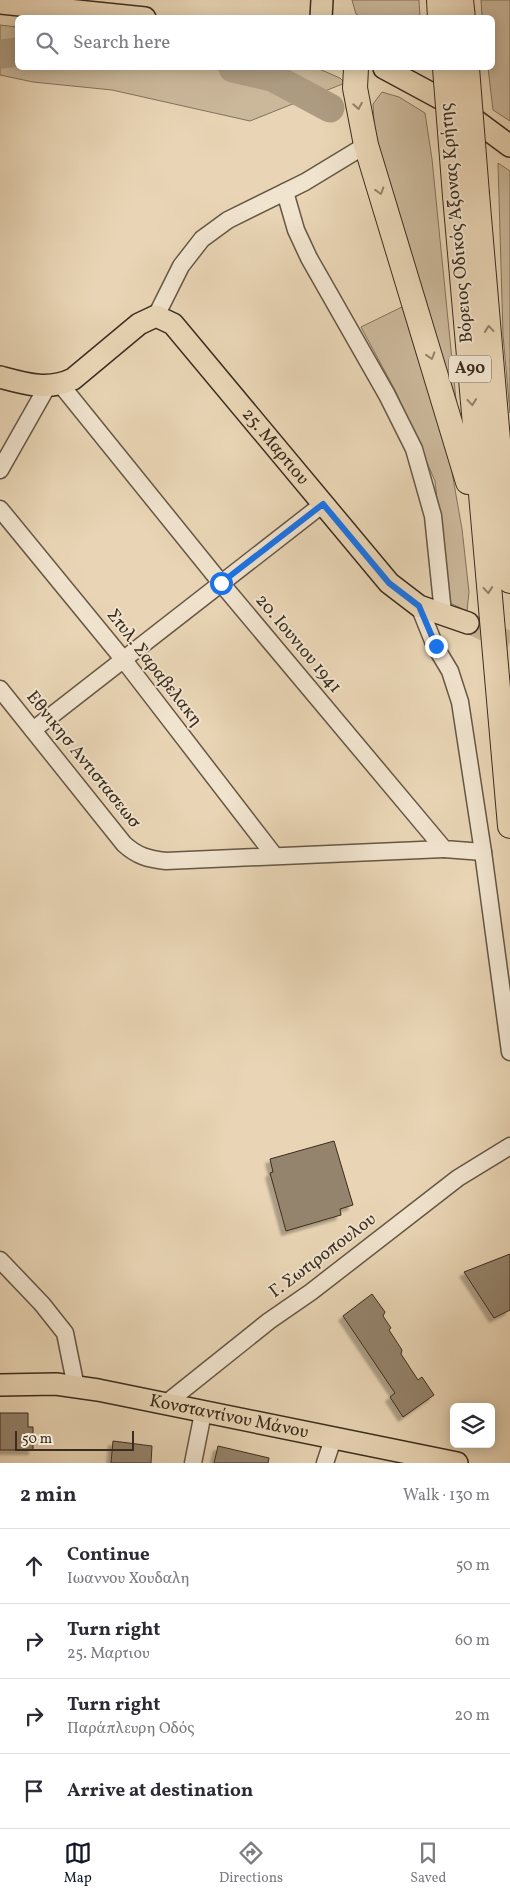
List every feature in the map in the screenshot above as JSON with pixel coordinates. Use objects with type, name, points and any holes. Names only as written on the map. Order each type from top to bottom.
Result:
[{"type":"highway","points":[[439,0],[440,15]]},
{"type":"highway","points":[[461,0],[463,15]]},
{"type":"highway","points":[[356,70],[355,88],[366,144],[453,428],[484,542]]},
{"type":"highway","name":"Βόρειος Οδικός Άξονας Κρήτης","points":[[444,70],[466,195],[508,525],[510,581]]},
{"type":"highway","name":"Βόρειος Οδικός Άξονας Κρήτης","points":[[467,70],[466,195],[484,542],[510,826]]},
{"type":"main road","points":[[321,15],[322,0]]},
{"type":"main road","points":[[0,3],[116,15]]},
{"type":"main road","points":[[388,70],[460,109],[510,146]]},
{"type":"main road","points":[[0,377],[54,386],[74,378],[139,324],[156,316]]},
{"type":"main road","name":"25. Μαρτιου","points":[[156,316],[173,324],[389,583],[419,606],[468,623]]},
{"type":"main road","name":"Κονσταντίνου Μάνου","points":[[0,1385],[56,1384],[76,1387],[457,1463]]},
{"type":"street","points":[[156,316],[181,266],[202,240],[228,220],[305,182],[366,144]]},
{"type":"street","points":[[285,192],[296,230],[309,258],[388,395],[414,449],[433,516],[443,613]]},
{"type":"street","points":[[0,470],[54,386]]},
{"type":"street","name":"20. Ιουνιου 1941","points":[[54,386],[444,849]]},
{"type":"street","points":[[33,730],[323,504]]},
{"type":"street","name":"Στυλ. Σαραβελακη","points":[[0,509],[123,659],[274,855]]},
{"type":"street","points":[[419,606],[450,672],[460,702],[483,852],[510,1052]]},
{"type":"street","name":"Εθνικησ Αντιστασεωσ","points":[[0,690],[124,844],[137,854],[149,859],[166,861],[274,855]]},
{"type":"street","points":[[274,855],[444,849],[483,852]]},
{"type":"street","name":"Γ. Σωτιροπουλου","points":[[164,1405],[269,1321],[312,1292],[458,1178],[510,1146]]},
{"type":"street","points":[[0,1260],[42,1304],[65,1333],[76,1387]]},
{"type":"street","points":[[194,1463],[203,1413]]},
{"type":"street","points":[[325,1463],[333,1439]]},
{"type":"shaded area","points":[[352,0],[419,0],[420,15],[356,14]]},
{"type":"shaded area","points":[[481,0],[510,0],[510,121],[493,110],[488,70],[495,70],[495,15],[482,15]]},
{"type":"shaded area","points":[[0,25],[15,27],[15,70],[322,70],[340,78],[345,83],[250,121],[112,90],[33,82],[0,75]]},
{"type":"shaded area","points":[[382,92],[399,97],[425,113],[432,159],[456,400],[375,139],[373,104]]},
{"type":"shaded area","points":[[498,163],[510,171],[510,413],[503,335]]},
{"type":"shaded area","points":[[410,303],[444,427],[462,529],[469,592],[467,611],[448,602],[435,481],[396,392],[361,327]]},
{"type":"building","points":[[334,1141],[353,1205],[340,1209],[341,1215],[286,1231],[270,1173],[273,1172],[270,1159]]},
{"type":"building","points":[[510,1254],[510,1310],[494,1318],[464,1272]]},
{"type":"building","points":[[372,1294],[385,1312],[383,1316],[391,1328],[389,1330],[402,1350],[401,1354],[418,1380],[422,1377],[434,1395],[403,1417],[390,1397],[395,1393],[343,1316]]},
{"type":"building","points":[[0,1413],[28,1413],[28,1427],[33,1427],[33,1450],[0,1450]]},
{"type":"building","points":[[113,1441],[152,1446],[151,1463],[111,1463]]},
{"type":"building","points":[[218,1446],[269,1458],[268,1463],[214,1463]]},
{"type":"waterway","points":[[0,54],[15,52]]},
{"type":"waterway","points":[[242,70],[272,77],[330,108]]},
{"type":"tunnel","points":[[468,623],[510,642]]},
{"type":"route","points":[[221,583],[323,504],[364,556],[389,583],[419,606],[436,646]]}]
